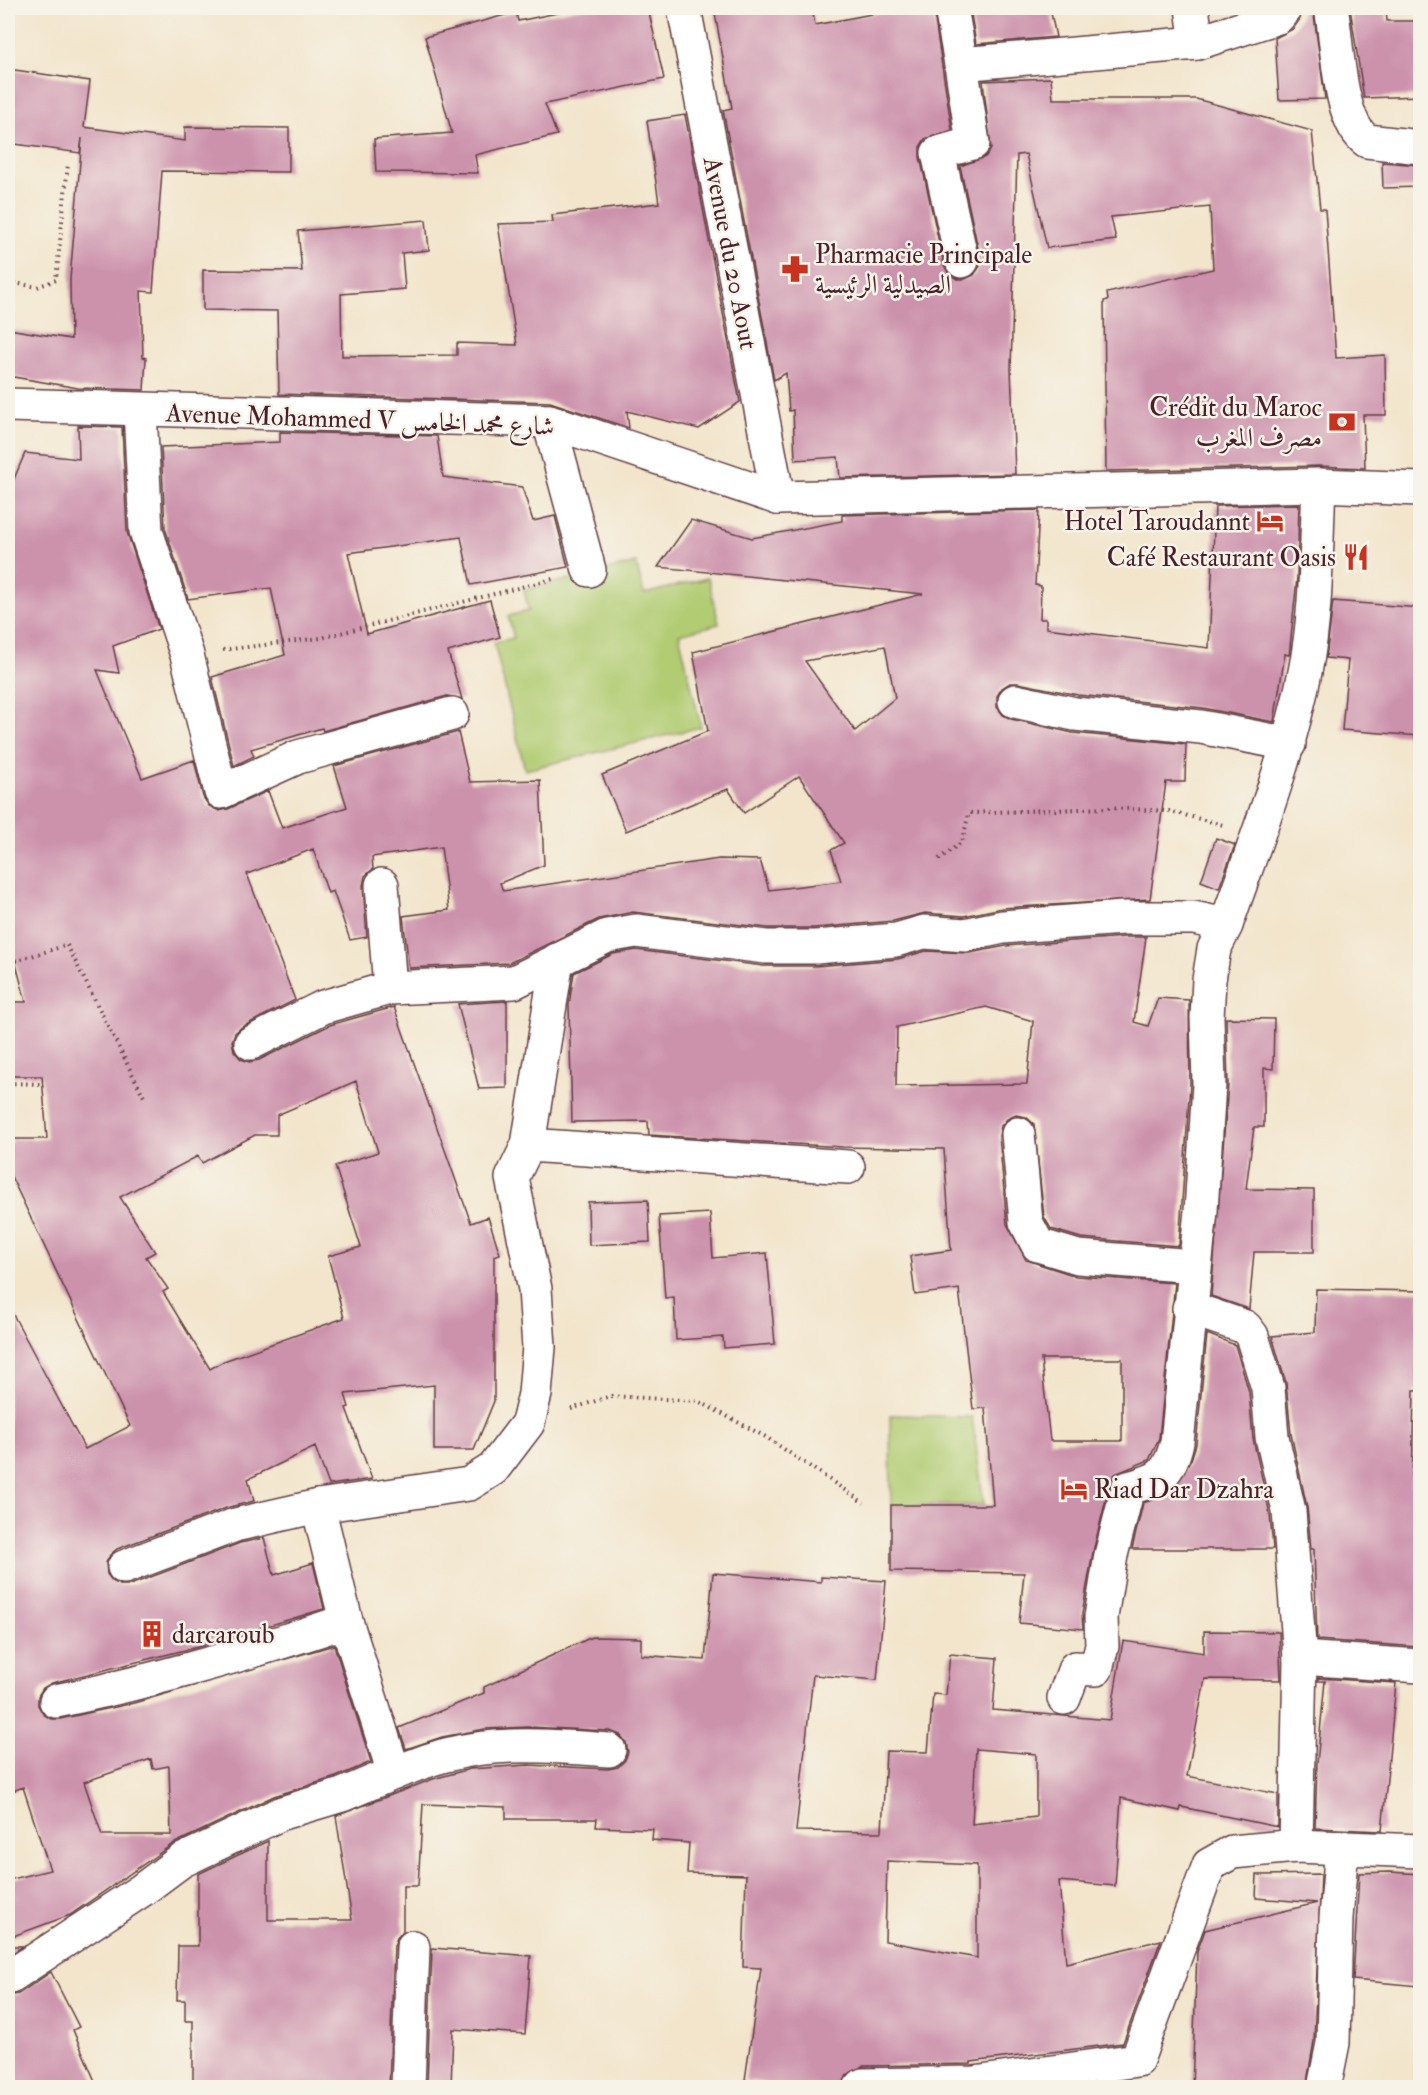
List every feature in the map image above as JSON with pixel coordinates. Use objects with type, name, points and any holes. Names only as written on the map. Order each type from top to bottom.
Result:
[{"type":"street","name":"Avenue du 20 Aout","points":[[684,8],[778,498]]},
{"type":"street","points":[[951,8],[973,143],[938,153],[962,261]]},
{"type":"street","points":[[1192,8],[1197,43]]},
{"type":"street","points":[[961,64],[1197,43],[1278,17],[1286,8]]},
{"type":"street","points":[[1331,8],[1345,99],[1360,136],[1367,141],[1420,147]]},
{"type":"street","name":"Avenue Mohammed V شارع محمد الخامس","points":[[8,405],[549,422],[778,498],[1318,485],[1420,489]]},
{"type":"street","points":[[140,410],[146,531],[187,655],[221,792],[298,758],[375,738],[452,714]]},
{"type":"street","points":[[549,422],[590,570]]},
{"type":"street","points":[[1064,1698],[1075,1668],[1096,1669],[1102,1646],[1101,1617],[1112,1555],[1128,1488],[1161,1477],[1174,1456],[1181,1407],[1209,1084],[1207,1017],[1209,980],[1214,949],[1226,925],[1289,744],[1306,670],[1312,619],[1318,485]]},
{"type":"street","points":[[1015,701],[1075,714],[1201,727],[1289,744]]},
{"type":"street","points":[[382,885],[390,988]]},
{"type":"street","points":[[251,1043],[323,1007],[390,988],[514,982],[607,936],[636,931],[766,947],[816,947],[884,942],[924,932],[964,935],[1003,927],[1123,918],[1194,918],[1226,925]]},
{"type":"street","points":[[124,1568],[236,1525],[318,1506],[469,1484],[493,1469],[528,1423],[535,1394],[539,1347],[535,1289],[512,1178],[528,1145],[557,960]]},
{"type":"street","points":[[1018,1134],[1026,1222],[1038,1245],[1078,1257],[1194,1266]]},
{"type":"street","points":[[528,1145],[848,1167]]},
{"type":"street","points":[[1189,1308],[1228,1319],[1245,1327],[1252,1336],[1268,1388],[1272,1437],[1289,1511],[1300,1658],[1296,1845]]},
{"type":"street","points":[[318,1506],[346,1621],[393,1773]]},
{"type":"street","points":[[56,1701],[112,1689],[254,1652],[346,1621]]},
{"type":"street","points":[[1300,1658],[1420,1666]]},
{"type":"street","points":[[8,1978],[142,1890],[181,1861],[282,1813],[342,1795],[393,1773],[446,1755],[489,1747],[540,1745],[609,1750]]},
{"type":"street","points":[[860,2088],[863,2085],[1110,2076],[1137,2060],[1209,1865],[1232,1852],[1296,1845],[1420,1851]]},
{"type":"street","points":[[1324,2088],[1333,2043],[1336,1918],[1342,1847]]},
{"type":"street","points":[[408,2088],[408,2031],[413,1947]]},
{"type":"path","points":[[8,282],[37,287],[56,280],[59,271],[68,164]]},
{"type":"path","points":[[187,655],[321,638],[590,570]]},
{"type":"path","points":[[939,859],[962,842],[969,813],[1060,808],[1169,811],[1258,834]]},
{"type":"path","points":[[8,958],[9,963],[68,945],[144,1097]]},
{"type":"path","points":[[8,1083],[42,1084]]},
{"type":"path","points":[[528,1423],[611,1396],[698,1401],[766,1437],[864,1503]]},
{"type":"green space","points":[[636,563],[644,594],[708,578],[719,624],[679,634],[701,727],[525,770],[494,642],[514,638],[508,616],[529,611],[524,590]]},
{"type":"green space","points":[[890,1415],[972,1417],[984,1505],[891,1505]]},
{"type":"building","points":[[581,8],[648,8],[664,79],[545,104],[557,135],[475,155],[478,173],[376,172],[374,139],[452,133],[425,37],[516,12],[518,21]]},
{"type":"building","points":[[714,8],[812,8],[815,25],[902,8],[933,8],[952,130],[925,139],[920,147],[920,157],[944,265],[949,274],[957,279],[965,279],[974,275],[980,266],[960,166],[985,157],[991,149],[983,81],[1051,78],[1053,99],[1196,99],[1312,131],[1320,209],[1325,209],[1336,358],[1385,355],[1386,415],[1363,415],[1365,468],[1319,466],[1106,471],[1104,301],[1108,300],[1107,293],[1213,269],[1210,207],[1111,217],[1116,240],[1047,248],[1026,154],[1017,155],[1011,369],[1015,474],[840,478],[838,457],[795,460],[793,410],[789,411],[786,373],[774,380],[723,110],[732,108]]},
{"type":"building","points":[[970,8],[1050,8],[1056,37],[976,44]]},
{"type":"building","points":[[1303,8],[1313,8],[1325,99],[1279,100],[1275,38],[1293,29],[1300,19]]},
{"type":"building","points":[[1350,8],[1386,8],[1387,21],[1420,21],[1420,96],[1364,98]]},
{"type":"building","points":[[8,69],[90,81],[84,127],[185,141],[185,127],[289,128],[289,172],[162,171],[153,292],[141,291],[143,357],[146,358],[144,390],[78,388],[8,376],[8,329],[71,339],[70,279],[82,138],[80,153],[8,143]]},
{"type":"building","points":[[685,115],[740,402],[699,429],[627,411],[629,428],[550,402],[279,394],[277,311],[203,310],[203,270],[302,271],[298,231],[426,220],[429,250],[402,253],[405,289],[341,294],[342,356],[457,355],[457,343],[517,345],[498,224],[553,222],[552,215],[659,203],[647,121]]},
{"type":"building","points":[[1382,162],[1420,165],[1420,187],[1383,188]]},
{"type":"building","points":[[78,426],[122,427],[127,532],[159,629],[113,646],[119,673],[97,670],[142,778],[194,760],[203,797],[209,806],[219,811],[228,809],[268,791],[282,828],[347,807],[334,766],[458,732],[470,782],[540,780],[544,865],[500,883],[503,891],[719,859],[760,860],[769,890],[841,881],[831,850],[844,843],[799,776],[744,813],[728,789],[626,831],[602,775],[708,731],[693,652],[923,594],[658,567],[691,520],[752,538],[842,521],[842,515],[1039,510],[1035,585],[1041,586],[1040,619],[1046,619],[1046,628],[1209,648],[1215,506],[1299,504],[1297,578],[1289,655],[1285,654],[1274,722],[1203,708],[1078,695],[1018,683],[1010,683],[1002,688],[997,696],[997,707],[1003,715],[1011,719],[1073,733],[1186,744],[1185,782],[1166,782],[1150,899],[1002,908],[964,916],[925,913],[893,921],[815,928],[767,928],[633,912],[599,919],[509,963],[409,968],[403,916],[449,910],[441,847],[372,857],[373,869],[365,876],[363,886],[367,937],[350,940],[333,891],[328,893],[313,849],[247,874],[295,1000],[242,1027],[235,1033],[232,1041],[234,1051],[241,1059],[249,1062],[259,1060],[330,1025],[394,1007],[471,1223],[488,1217],[500,1254],[494,1256],[494,1401],[474,1450],[434,1450],[434,1385],[345,1394],[349,1407],[346,1408],[372,1479],[329,1485],[315,1447],[248,1479],[254,1501],[229,1507],[117,1549],[110,1555],[106,1563],[107,1574],[112,1581],[120,1585],[130,1585],[240,1543],[264,1538],[274,1575],[313,1563],[324,1609],[197,1647],[52,1683],[43,1688],[38,1696],[38,1705],[43,1714],[51,1719],[60,1719],[134,1703],[334,1645],[371,1762],[336,1777],[274,1796],[173,1844],[70,1915],[8,1938],[8,1880],[50,1870],[23,1787],[8,1793],[8,1305],[85,1449],[130,1426],[8,1170],[8,1143],[12,1143],[12,1139],[47,1139],[42,1076],[8,1076],[8,1002],[26,1002],[8,934],[8,493],[25,453],[79,459]],"holes":[[[885,646],[895,698],[855,731],[805,661]],[[356,1081],[378,1152],[335,1166],[361,1247],[328,1256],[344,1318],[224,1361],[210,1369],[163,1292],[168,1289],[146,1257],[155,1252],[120,1197],[198,1156],[202,1163],[255,1135],[277,1135],[277,1115]],[[151,1759],[153,1769],[169,1766],[171,1835],[102,1835],[84,1782]]]},
{"type":"building","points":[[280,432],[437,436],[443,477],[522,487],[533,521],[555,516],[568,567],[471,585],[461,537],[348,553],[367,634],[490,600],[500,637],[448,652],[462,699],[447,696],[323,731],[322,728],[251,749],[254,756],[234,766],[212,677],[285,655],[271,588],[188,599],[165,528],[161,447],[280,442]]},
{"type":"building","points":[[1333,601],[1420,608],[1420,736],[1342,730],[1348,660],[1326,658]]},
{"type":"building","points":[[1216,838],[1235,845],[1219,888],[1201,881]]},
{"type":"building","points":[[1146,937],[1134,1022],[1148,1026],[1158,998],[1189,1000],[1190,1084],[1179,1246],[1081,1238],[1051,1229],[1044,1217],[1034,1124],[1026,1117],[1016,1115],[1007,1119],[1001,1126],[999,1136],[1007,1224],[1026,1260],[1076,1276],[1175,1283],[1159,1438],[1149,1460],[1115,1474],[1110,1483],[1093,1552],[1082,1614],[1083,1629],[1019,1623],[1024,1573],[891,1571],[891,1505],[993,1505],[985,1408],[973,1409],[959,1289],[915,1295],[910,1256],[951,1250],[944,1149],[843,1147],[649,1135],[648,1121],[572,1122],[569,1005],[574,973],[613,954],[636,950],[764,966],[816,966],[898,959],[926,951],[969,953],[1006,946]],"holes":[[[986,1007],[1033,1021],[1027,1084],[896,1086],[897,1027]],[[1041,1359],[1122,1359],[1122,1441],[1050,1441]]]},
{"type":"building","points":[[507,1001],[507,1088],[479,1089],[458,1004]]},
{"type":"building","points":[[1226,1018],[1274,1019],[1273,1069],[1264,1068],[1264,1127],[1254,1127],[1246,1189],[1314,1190],[1314,1252],[1254,1252],[1249,1309],[1211,1296],[1228,1085]]},
{"type":"building","points":[[648,1200],[650,1242],[589,1245],[588,1202]]},
{"type":"building","points":[[710,1213],[713,1258],[767,1253],[775,1344],[724,1348],[723,1337],[676,1340],[674,1297],[665,1298],[659,1216]]},
{"type":"building","points":[[1316,1289],[1420,1291],[1420,1390],[1414,1390],[1412,1486],[1420,1486],[1420,1647],[1317,1640],[1314,1549],[1311,1549],[1307,1507],[1291,1434],[1286,1383],[1272,1336],[1315,1332]]},
{"type":"building","points":[[1207,1334],[1235,1345],[1249,1392],[1253,1439],[1270,1514],[1273,1549],[1132,1549],[1143,1503],[1164,1496],[1175,1487],[1191,1460],[1196,1444]]},
{"type":"building","points":[[713,1573],[821,1582],[821,1577],[886,1581],[877,1680],[813,1675],[796,1831],[882,1832],[886,1751],[928,1752],[933,1694],[946,1695],[950,1654],[997,1658],[993,1710],[1110,1720],[1123,1641],[1204,1653],[1204,1631],[1279,1632],[1281,1680],[1205,1679],[1187,1776],[1278,1794],[1278,1827],[1181,1807],[1180,1811],[1121,1798],[1115,1886],[1059,1881],[1066,1963],[1161,1940],[1123,2043],[971,2062],[971,2064],[863,2066],[847,2075],[842,2088],[795,2088],[745,2080],[761,1968],[743,1967],[746,1875],[687,1873],[689,1843],[652,1840],[653,1829],[596,1827],[597,1819],[506,1819],[506,1807],[423,1804],[418,1886],[403,1886],[403,1931],[394,1946],[389,2088],[193,2088],[193,2021],[185,2021],[185,2000],[177,2000],[178,1946],[198,1946],[198,1874],[268,1841],[268,1920],[352,1920],[336,1816],[433,1779],[470,1769],[528,1765],[608,1769],[618,1767],[625,1760],[628,1752],[626,1742],[620,1735],[610,1731],[528,1727],[485,1729],[442,1737],[406,1749],[399,1728],[484,1693],[484,1687],[592,1637],[641,1638],[641,1655],[705,1660]],"holes":[[[976,1749],[1036,1754],[1036,1817],[972,1824]],[[887,1861],[977,1865],[977,1958],[885,1941]]]},
{"type":"building","points":[[1318,1678],[1396,1683],[1382,1831],[1315,1828],[1317,1763],[1325,1681],[1318,1681]]},
{"type":"building","points":[[1359,1873],[1420,1874],[1420,1986],[1353,1980]]},
{"type":"building","points":[[1321,1874],[1314,2041],[1306,2088],[1192,2088],[1197,1952],[1205,1930],[1317,1903],[1256,1898],[1257,1875]]},
{"type":"building","points":[[8,1946],[23,1946],[8,1956]]},
{"type":"building","points":[[432,1948],[531,1956],[525,2034],[453,2029],[451,2087],[427,2086]]},
{"type":"building","points":[[51,1972],[79,2027],[73,2030],[98,2088],[8,2088],[8,1996],[18,1994]]},
{"type":"place","name":"Pharmacie Principale الصيدلية الرئيسية","points":[[795,269]]},
{"type":"place","name":"Crédit du Maroc مصرف المغرب","points":[[1342,422]]},
{"type":"place","name":"Hotel Taroudannt","points":[[1270,521]]},
{"type":"place","name":"Café Restaurant Oasis","points":[[1356,557]]},
{"type":"place","name":"Riad Dar Dzahra","points":[[1074,1489]]},
{"type":"place","name":"darcaroub","points":[[152,1634]]}]
